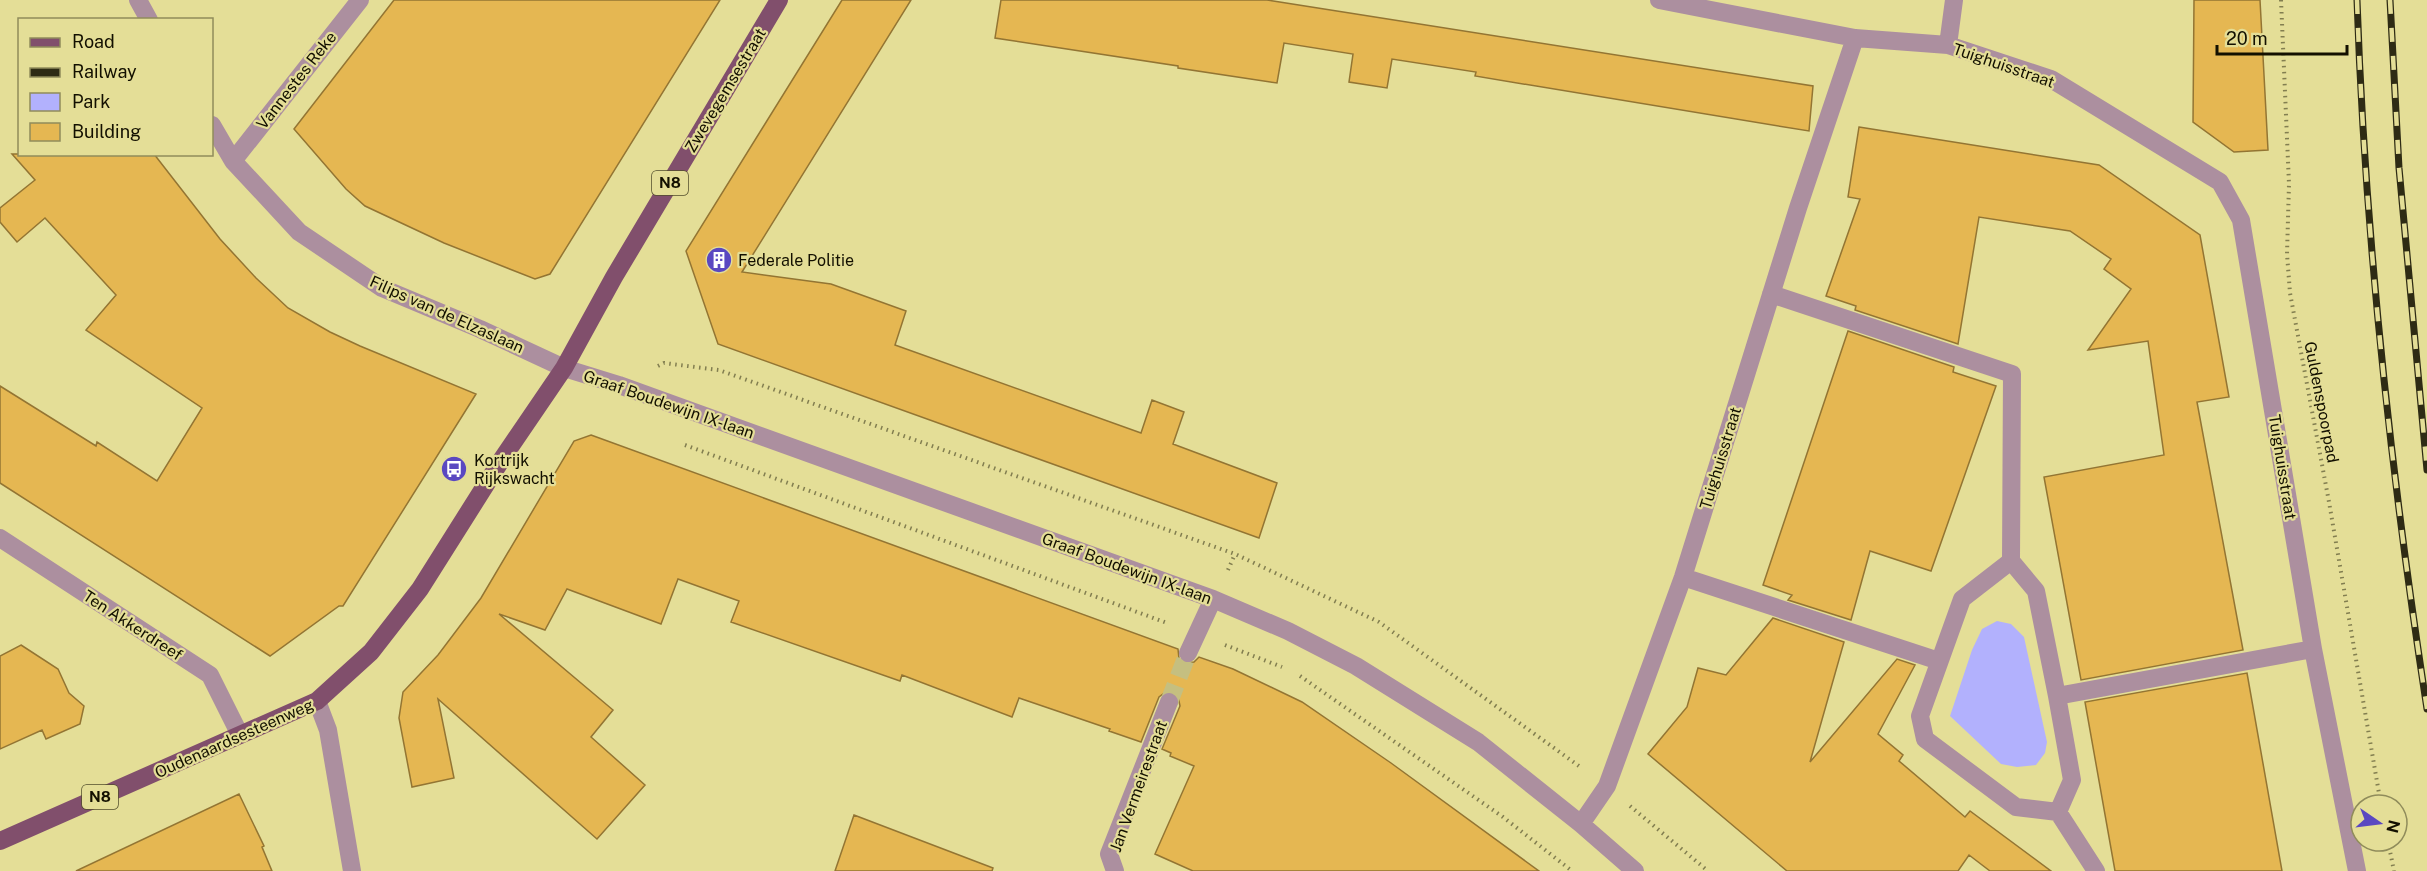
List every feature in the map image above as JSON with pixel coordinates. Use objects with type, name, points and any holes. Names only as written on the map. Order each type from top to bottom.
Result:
[{"type":"main road","name":"Zwevegemsestraat","points":[[564,368],[614,277],[779,0]]},
{"type":"main road","name":"Oudenaardsesteenweg","points":[[0,841],[317,701],[371,652],[420,589],[502,459],[564,368]]},
{"type":"street","points":[[138,0],[148,18]]},
{"type":"street","name":"Vannestes Reke","points":[[233,161],[360,0]]},
{"type":"street","points":[[1659,0],[1855,38]]},
{"type":"street","points":[[1948,45],[1954,0]]},
{"type":"street","name":"Tuighuisstraat","points":[[1581,824],[1607,786],[1683,577],[1771,294],[1855,38],[1948,45],[2051,79],[2220,182],[2241,220],[2313,649],[2357,871]]},
{"type":"street","name":"Filips van de Elzaslaan","points":[[213,127],[233,161],[298,232],[382,288],[480,329],[564,368]]},
{"type":"street","points":[[1771,294],[2012,374],[2011,561],[2036,591],[2057,696],[2072,780],[2058,812]]},
{"type":"street","name":"Graaf Boudewijn IX-laan","points":[[564,368],[619,384],[1213,599],[1288,631],[1356,666],[1478,742],[1581,824],[1635,871]]},
{"type":"street","name":"Ten Akkerdreef","points":[[0,538],[210,675],[240,735]]},
{"type":"street","points":[[2011,561],[1962,599],[1920,716],[1925,739],[2016,807],[2058,812]]},
{"type":"street","points":[[1683,577],[1940,661]]},
{"type":"street","points":[[1188,653],[1213,599]]},
{"type":"street","points":[[2057,696],[2313,649]]},
{"type":"street","points":[[317,701],[328,730],[352,871]]},
{"type":"street","name":"Jan Vermeirestraat","points":[[1115,871],[1109,854],[1169,702]]},
{"type":"street","points":[[2058,812],[2096,871]]},
{"type":"path","name":"Guldenspoorpad","points":[[2281,0],[2289,184],[2287,254],[2290,293],[2379,793]]},
{"type":"path","points":[[681,440],[688,447],[1283,667]]},
{"type":"path","points":[[1293,671],[1503,817],[1572,871]]},
{"type":"path","points":[[2390,853],[2394,871]]},
{"type":"green space","points":[[1997,621],[2011,624],[2024,637],[2047,742],[2045,753],[2036,765],[2017,767],[2001,764],[1950,716],[1972,650],[1982,629]]},
{"type":"building","points":[[394,0],[720,0],[550,274],[535,279],[444,243],[365,206],[346,189],[294,129]]},
{"type":"building","name":"Federale Politie","points":[[842,0],[911,0],[742,272],[831,284],[906,311],[895,345],[1141,433],[1152,400],[1184,412],[1173,444],[1277,483],[1259,538],[718,344],[686,251]]},
{"type":"building","points":[[1001,0],[1267,0],[1813,86],[1809,131],[1475,76],[1476,72],[1392,59],[1387,88],[1349,82],[1353,54],[1284,43],[1277,83],[1178,68],[1178,66],[995,38]]},
{"type":"building","points":[[2194,0],[2260,0],[2268,150],[2234,152],[2193,122]]},
{"type":"building","points":[[1859,127],[2099,165],[2200,235],[2229,397],[2197,402],[2243,650],[2081,680],[2044,477],[2164,455],[2148,341],[2088,350],[2131,289],[2104,269],[2111,259],[2070,231],[1979,217],[1958,344],[1855,310],[1856,306],[1826,296],[1860,199],[1848,197]]},
{"type":"building","points":[[12,154],[18,154],[18,156],[156,156],[220,239],[288,308],[360,346],[476,394],[343,606],[339,606],[270,656],[0,483],[0,386],[96,446],[97,442],[157,481],[202,408],[86,330],[116,295],[45,218],[17,242],[0,222],[0,208],[35,180]]},
{"type":"building","points":[[1848,331],[1954,367],[1953,372],[1996,386],[1931,571],[1870,551],[1851,620],[1788,600],[1792,595],[1763,585]]},
{"type":"building","points":[[591,435],[1178,649],[1179,659],[1184,663],[1194,662],[1199,657],[1233,669],[1302,702],[1391,763],[1539,871],[1193,871],[1155,854],[1194,766],[1170,756],[1171,753],[1162,749],[1180,706],[1178,696],[1174,692],[1167,691],[1159,697],[1141,742],[1019,698],[1012,717],[902,675],[900,681],[731,622],[739,601],[678,579],[661,624],[567,589],[545,630],[499,614],[613,710],[591,737],[645,785],[597,839],[438,699],[454,778],[412,787],[399,718],[403,692],[438,655],[481,598],[574,441]]},
{"type":"building","points":[[1773,618],[1844,642],[1810,762],[1897,659],[1915,665],[1878,734],[1903,755],[1899,761],[1965,817],[1970,811],[2051,871],[1990,871],[1969,855],[1958,871],[1787,871],[1648,754],[1687,707],[1698,668],[1726,675]]},
{"type":"building","points":[[21,645],[58,669],[69,693],[84,706],[80,724],[46,739],[42,730],[0,749],[0,656]]},
{"type":"building","points":[[2247,673],[2282,871],[2115,871],[2085,702]]},
{"type":"building","points":[[239,794],[264,846],[262,847],[272,871],[76,871]]},
{"type":"building","points":[[854,815],[993,868],[992,871],[835,871]]},
{"type":"tunnel","points":[[1169,702],[1188,653]]},
{"type":"railway","points":[[2357,0],[2373,267],[2391,444],[2427,709]]},
{"type":"railway","points":[[2390,0],[2399,168],[2427,470]]},
{"type":"place","name":"Federale Politie","points":[[719,260]]},
{"type":"place","name":"Kortrijk Rijkswacht","points":[[454,469]]}]
